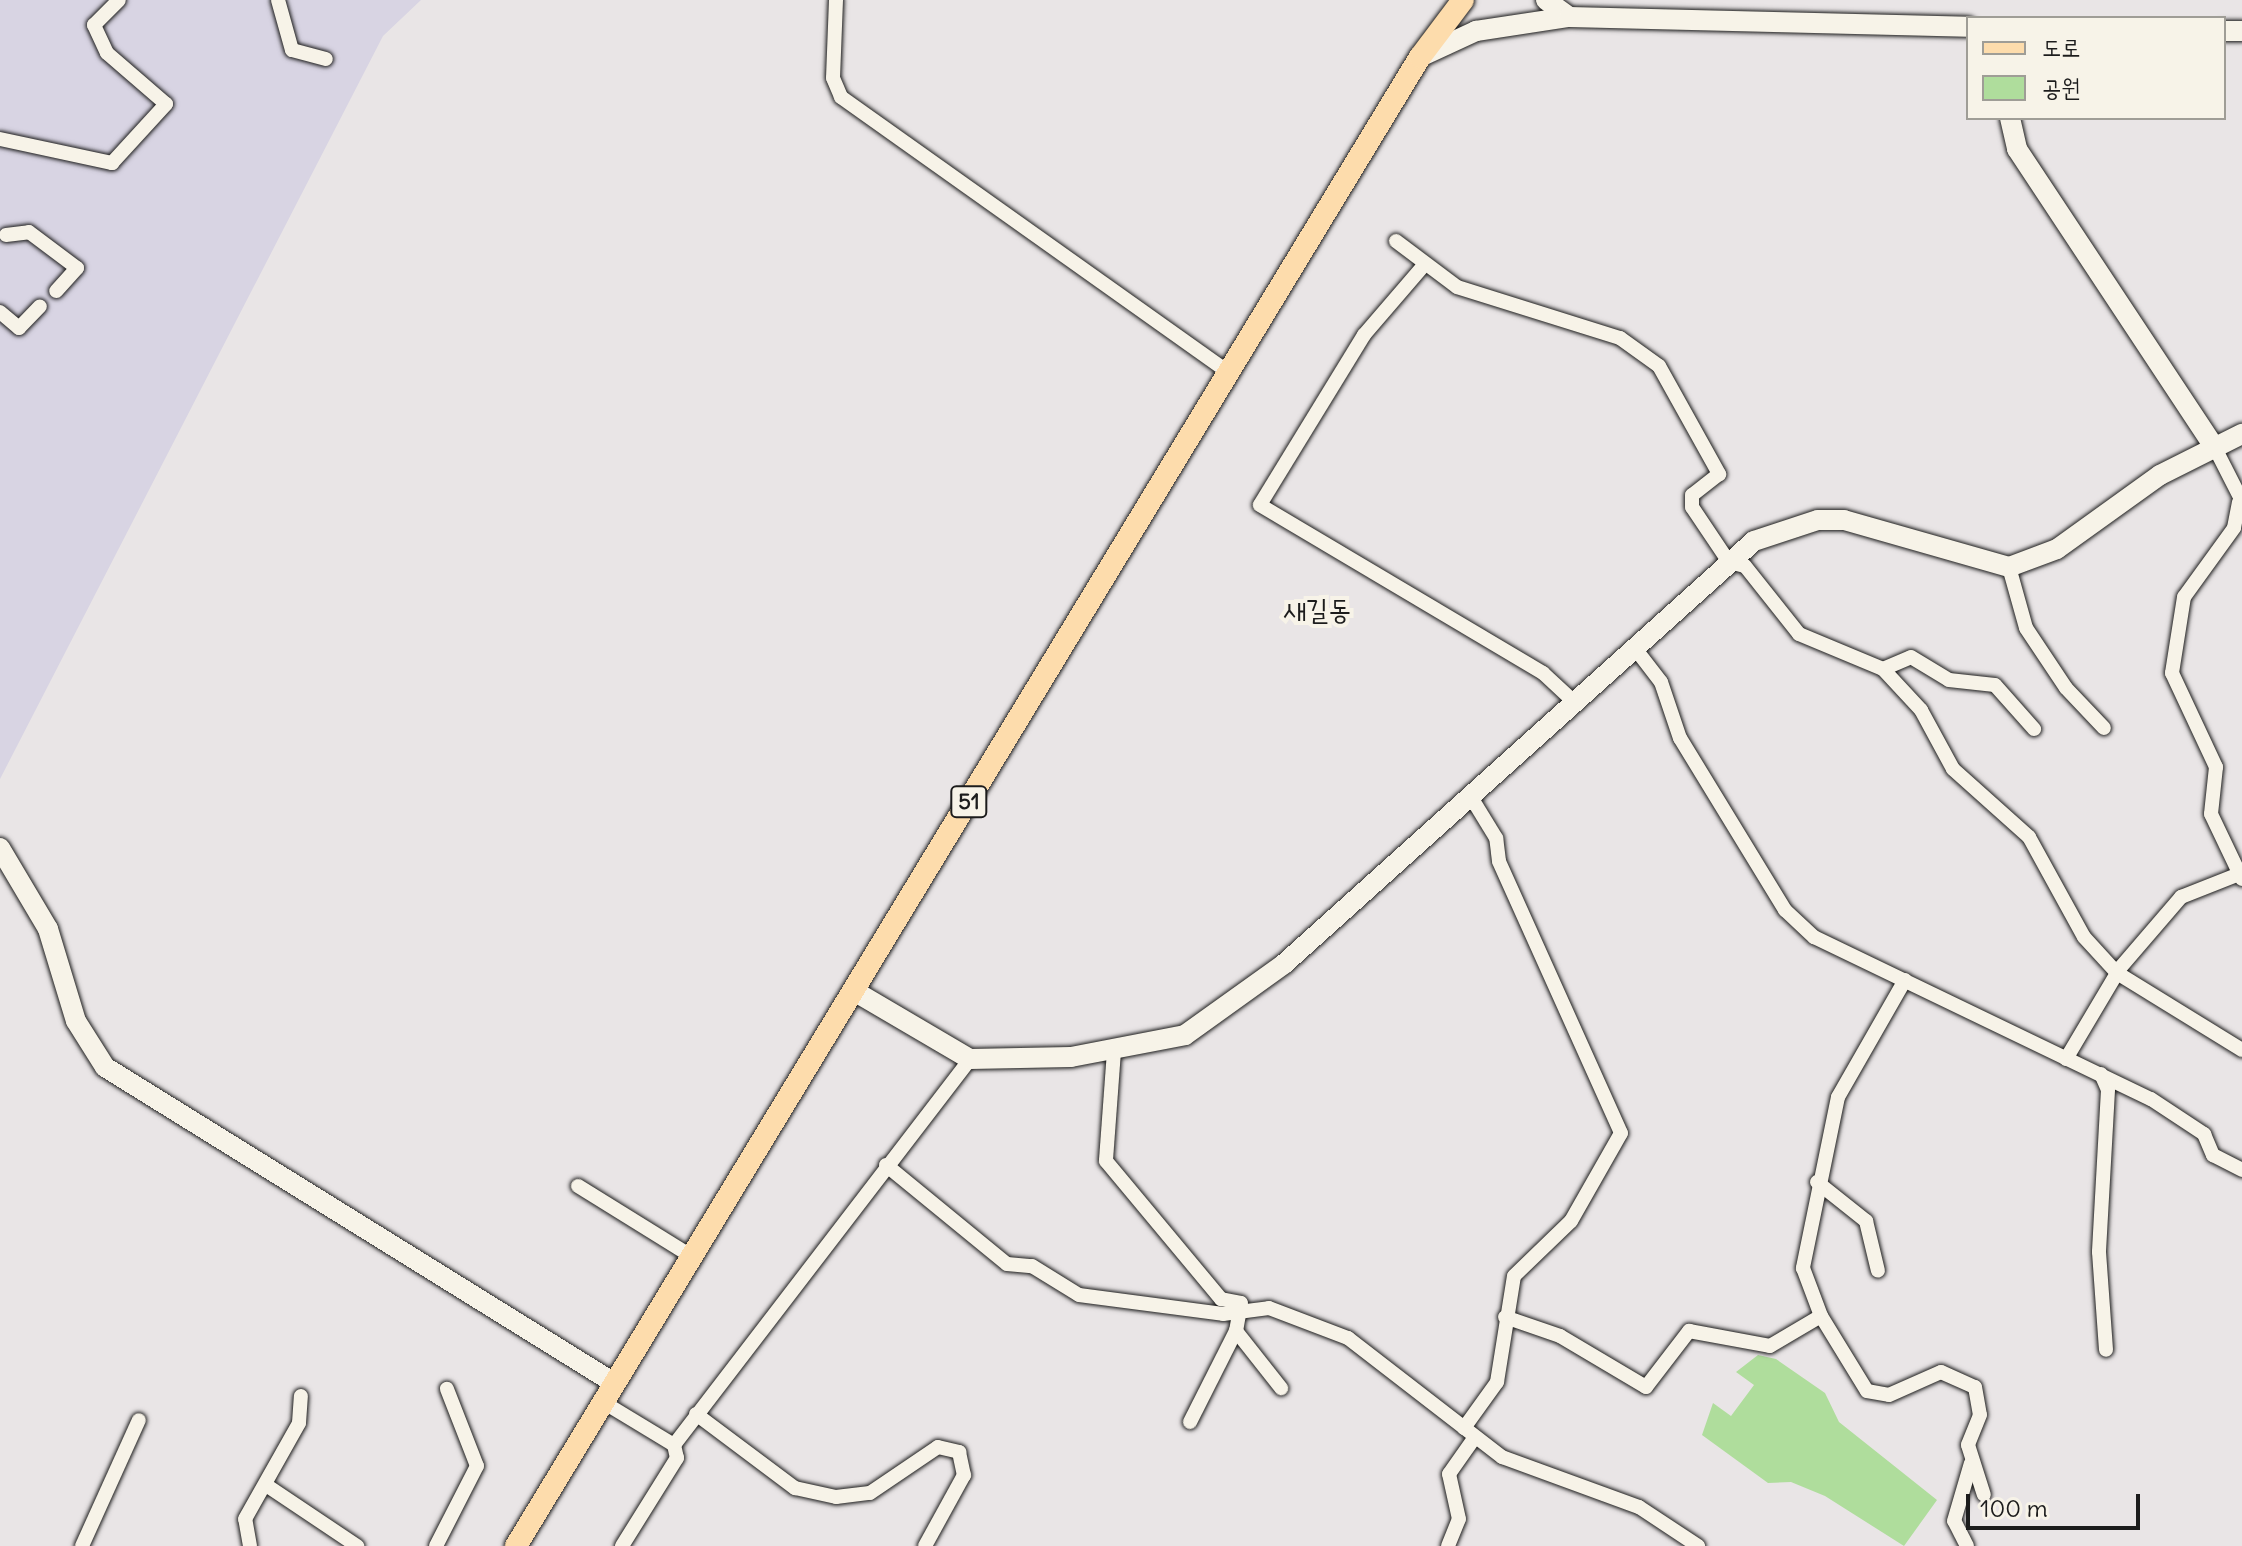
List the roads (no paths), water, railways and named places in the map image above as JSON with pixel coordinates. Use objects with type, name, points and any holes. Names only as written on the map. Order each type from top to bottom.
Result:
[{"type":"main road","name":"51","points":[[516,1546],[1420,57],[1458,2]]},
{"type":"street","points":[[0,139],[112,163],[166,104],[107,53],[94,25],[119,0]]},
{"type":"street","points":[[278,0],[292,50],[326,59]]},
{"type":"street","points":[[836,0],[833,78],[841,97],[1229,373]]},
{"type":"street","points":[[1546,0],[1569,17]]},
{"type":"street","points":[[1420,57],[1476,31],[1569,17],[1966,27]]},
{"type":"street","points":[[2010,120],[2017,149],[2215,448],[2240,502],[2234,528],[2184,597],[2172,649],[2172,673],[2216,767],[2211,814],[2240,876],[2181,897],[2119,970],[2066,1059]]},
{"type":"street","points":[[2,235],[29,232],[77,268],[56,291]]},
{"type":"street","points":[[1396,241],[1425,264],[1494,302],[1620,338],[1659,366],[1719,474],[1692,495],[1692,507],[1729,562],[1745,566],[1799,634],[1883,669],[1921,710],[1953,769],[2029,837],[2084,937],[2119,970],[2242,1050]]},
{"type":"street","points":[[1425,264],[1364,335],[1260,505],[1543,673],[1573,701]]},
{"type":"street","points":[[0,312],[19,328],[40,306]]},
{"type":"street","points":[[854,991],[970,1059],[1114,1051],[1185,1035],[1234,1006],[1754,541],[1818,520],[1868,524],[2009,567],[2057,549],[2160,475],[2242,434]]},
{"type":"street","points":[[2009,567],[2026,628],[2066,688],[2104,728]]},
{"type":"street","points":[[1634,647],[1661,682],[1680,738],[1785,910],[1814,937],[2101,1074],[2204,1134],[2213,1155],[2242,1170]]},
{"type":"street","points":[[1883,669],[1911,657],[1949,680],[1995,685],[2034,729]]},
{"type":"street","points":[[1448,1546],[1459,1519],[1449,1474],[1497,1382],[1514,1276],[1571,1221],[1621,1133],[1499,861],[1496,838],[1471,797]]},
{"type":"street","points":[[0,848],[48,929],[76,1021],[105,1067],[614,1383]]},
{"type":"street","points":[[1905,980],[1838,1097],[1802,1249],[1821,1316],[1867,1391],[1889,1395],[1941,1372],[1975,1387],[1980,1415],[1968,1445],[1971,1463],[1984,1495]]},
{"type":"street","points":[[1114,1051],[1106,1161],[1221,1299],[1243,1310]]},
{"type":"street","points":[[674,1445],[970,1059]]},
{"type":"street","points":[[2101,1074],[2108,1090],[2099,1252],[2111,1333],[2106,1350]]},
{"type":"street","points":[[886,1165],[1007,1264],[1032,1266],[1079,1295],[1203,1312],[1269,1308],[1348,1338],[1469,1433],[1516,1464],[1639,1507],[1698,1546]]},
{"type":"street","points":[[1817,1182],[1866,1221],[1878,1271]]},
{"type":"street","points":[[578,1186],[691,1256]]},
{"type":"street","points":[[1190,1422],[1236,1331],[1243,1310]]},
{"type":"street","points":[[1505,1317],[1560,1336],[1646,1387],[1689,1331],[1770,1346],[1821,1316]]},
{"type":"street","points":[[1236,1331],[1281,1388]]},
{"type":"street","points":[[436,1546],[477,1466],[447,1389]]},
{"type":"street","points":[[250,1546],[245,1519],[299,1423],[301,1396]]},
{"type":"street","points":[[603,1402],[674,1445],[677,1458],[622,1546]]},
{"type":"street","points":[[696,1414],[795,1488],[836,1497],[870,1493],[938,1447],[959,1452],[964,1475],[925,1546]]},
{"type":"street","points":[[82,1546],[139,1420]]},
{"type":"street","points":[[1967,1546],[1954,1521],[1971,1463]]},
{"type":"street","points":[[266,1485],[357,1546]]},
{"type":"district","name":"새길동","points":[[1317,609]]}]
